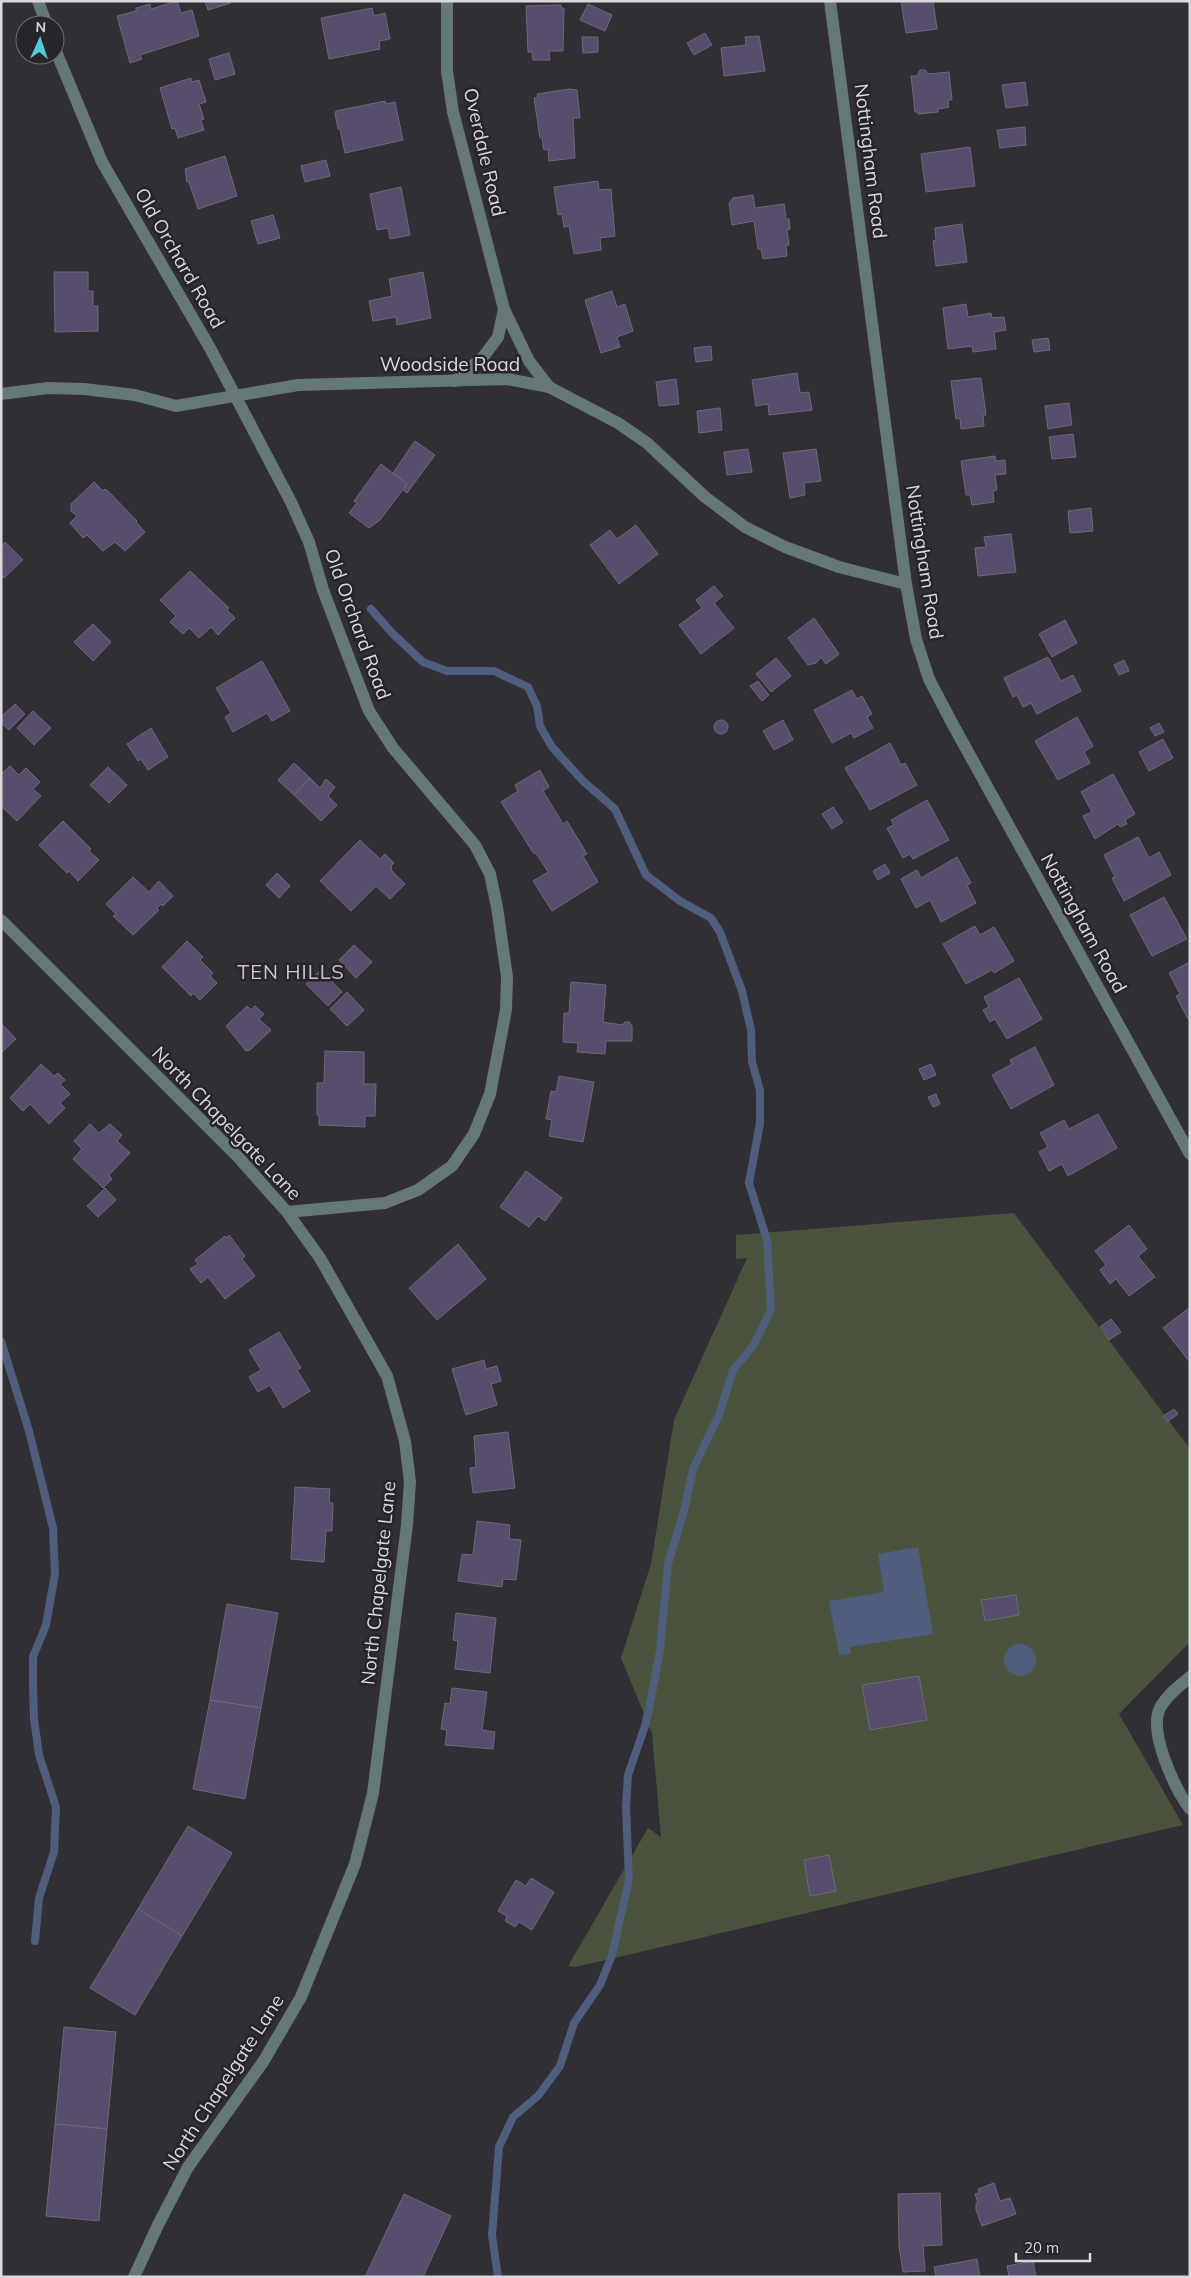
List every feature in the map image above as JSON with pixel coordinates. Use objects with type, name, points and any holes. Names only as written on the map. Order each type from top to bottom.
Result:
[{"type":"street","points":[[38,1],[43,15]]},
{"type":"street","name":"Overdale Road","points":[[447,1],[448,71],[453,112],[504,309],[529,361],[549,387]]},
{"type":"street","name":"Nottingham Road","points":[[830,1],[906,584],[916,639],[929,679],[1190,1154]]},
{"type":"street","name":"Old Orchard Road","points":[[62,65],[102,162],[210,348],[291,502],[309,542],[323,590],[369,711],[393,748],[475,846],[490,874],[507,977],[506,1010],[490,1094],[474,1134],[452,1166],[418,1190],[385,1203],[288,1212]]},
{"type":"street","name":"Overdale Road","points":[[455,381],[484,356],[498,337],[504,309]]},
{"type":"street","name":"Woodside Road","points":[[1,394],[48,388],[84,389],[135,395],[176,406],[298,385],[507,380],[549,387],[618,423],[648,443],[705,497],[744,526],[785,547],[838,567],[906,584]]},
{"type":"street","name":"North Chapelgate Lane","points":[[1,920],[239,1158],[288,1212],[320,1258],[387,1376],[405,1441],[410,1482],[408,1525],[373,1793],[355,1864],[301,1997],[263,2062],[188,2167],[158,2224],[134,2277]]},
{"type":"street","points":[[1190,1677],[1160,1708],[1157,1726],[1165,1761],[1183,1800],[1190,1809]]},
{"type":"green space","points":[[1014,1213],[1190,1449],[1190,1642],[1119,1714],[1183,1825],[576,1967],[568,1966],[648,1828],[661,1837],[652,1733],[621,1658],[651,1564],[674,1420],[747,1258],[736,1259],[736,1235]]},
{"type":"water","points":[[918,1547],[933,1634],[850,1647],[851,1654],[839,1655],[829,1601],[884,1592],[878,1554]]},
{"type":"water","points":[[1020,1644],[1026,1645],[1031,1649],[1035,1654],[1035,1666],[1031,1671],[1026,1675],[1020,1676],[1014,1675],[1009,1671],[1005,1666],[1004,1660],[1005,1654],[1009,1649],[1014,1645]]},
{"type":"building","points":[[177,1],[181,13],[192,10],[199,36],[140,55],[142,59],[130,63],[117,16],[136,11],[136,8],[150,4],[151,9]]},
{"type":"building","points":[[205,1],[230,1],[231,3],[208,10]]},
{"type":"building","points":[[901,1],[933,1],[937,29],[906,33]]},
{"type":"building","points":[[588,4],[612,15],[605,31],[580,20]]},
{"type":"building","points":[[561,5],[561,8],[564,8],[563,51],[549,51],[550,60],[533,60],[532,52],[528,52],[526,6]]},
{"type":"building","points":[[372,8],[374,16],[385,13],[390,39],[379,41],[380,49],[329,59],[321,18]]},
{"type":"building","points":[[705,33],[712,45],[694,55],[687,43]]},
{"type":"building","points":[[759,36],[765,71],[724,76],[721,48],[746,45],[745,37]]},
{"type":"building","points":[[582,37],[598,37],[598,52],[583,53]]},
{"type":"building","points":[[229,53],[235,74],[215,80],[209,59]]},
{"type":"building","points":[[920,70],[925,70],[929,74],[949,72],[952,100],[948,100],[949,107],[938,109],[938,112],[918,114],[918,112],[915,112],[911,76],[917,76]]},
{"type":"building","points":[[191,78],[192,82],[199,80],[206,102],[199,104],[204,119],[201,120],[204,130],[178,138],[175,128],[172,129],[160,88]]},
{"type":"building","points":[[1025,82],[1028,105],[1006,108],[1002,85]]},
{"type":"building","points":[[569,89],[577,90],[580,118],[573,118],[575,158],[549,161],[548,149],[544,150],[542,138],[540,138],[534,98],[538,98],[537,94]]},
{"type":"building","points":[[385,101],[386,104],[395,102],[403,140],[345,153],[340,129],[338,129],[336,111]]},
{"type":"building","points":[[1025,127],[1026,145],[1000,148],[997,130]]},
{"type":"building","points":[[970,147],[975,186],[926,192],[921,154]]},
{"type":"building","points":[[225,156],[237,196],[198,209],[189,182],[187,182],[185,169]]},
{"type":"building","points":[[326,160],[330,176],[305,182],[301,166]]},
{"type":"building","points":[[598,181],[599,190],[611,189],[615,236],[600,238],[601,250],[574,254],[569,226],[564,227],[562,214],[558,215],[554,187]]},
{"type":"building","points":[[401,187],[410,235],[390,239],[388,228],[377,230],[370,194]]},
{"type":"building","points":[[753,195],[755,208],[784,204],[786,219],[789,219],[790,229],[787,230],[789,245],[786,245],[787,256],[763,259],[761,249],[758,249],[754,221],[732,225],[729,203],[733,198]]},
{"type":"building","points":[[273,215],[280,238],[258,244],[251,221]]},
{"type":"building","points":[[962,224],[967,262],[936,266],[933,241],[936,240],[935,228]]},
{"type":"building","points":[[54,272],[88,272],[88,291],[93,291],[93,306],[98,306],[98,331],[55,332]]},
{"type":"building","points":[[423,272],[431,318],[397,325],[396,317],[373,321],[369,301],[392,296],[389,279]]},
{"type":"building","points":[[612,291],[617,307],[625,304],[633,331],[617,337],[620,347],[601,353],[585,300]]},
{"type":"building","points":[[966,304],[968,317],[991,313],[992,318],[1004,317],[1006,330],[994,332],[996,349],[973,352],[972,346],[948,349],[943,308]]},
{"type":"building","points":[[1048,338],[1050,350],[1034,352],[1032,340]]},
{"type":"building","points":[[711,346],[712,360],[696,362],[694,348]]},
{"type":"building","points":[[797,373],[800,393],[809,392],[812,410],[769,415],[768,404],[756,406],[752,380]]},
{"type":"building","points":[[981,378],[986,415],[983,415],[984,426],[961,429],[960,418],[956,419],[951,381]]},
{"type":"building","points":[[676,379],[679,404],[659,406],[656,382]]},
{"type":"building","points":[[1069,403],[1072,425],[1048,429],[1045,406]]},
{"type":"building","points":[[720,408],[722,430],[699,433],[697,411]]},
{"type":"building","points":[[1073,434],[1076,457],[1052,459],[1049,437]]},
{"type":"building","points":[[415,441],[435,455],[407,493],[403,490],[407,484],[393,473]]},
{"type":"building","points":[[748,449],[752,472],[727,475],[724,452]]},
{"type":"building","points":[[816,449],[821,481],[804,483],[805,495],[790,498],[783,453]]},
{"type":"building","points":[[995,456],[996,461],[1005,460],[1006,474],[995,475],[997,490],[993,491],[994,502],[972,505],[970,495],[966,495],[961,461]]},
{"type":"building","points":[[381,464],[407,484],[380,520],[369,528],[349,513],[357,503],[354,501]]},
{"type":"building","points":[[94,482],[103,491],[105,489],[109,492],[145,532],[125,551],[115,542],[103,551],[87,535],[83,538],[70,523],[77,516],[71,511],[71,504]]},
{"type":"building","points":[[1091,508],[1093,531],[1070,533],[1068,511]]},
{"type":"building","points":[[636,525],[658,554],[619,584],[590,545],[610,530],[617,539]]},
{"type":"building","points":[[1011,534],[1016,572],[978,576],[975,548],[986,547],[984,537]]},
{"type":"building","points":[[5,542],[23,560],[4,578],[1,575],[1,546]]},
{"type":"building","points":[[190,571],[229,608],[227,610],[235,618],[218,635],[211,627],[199,638],[189,628],[183,634],[170,622],[176,616],[160,600]]},
{"type":"building","points":[[714,586],[723,596],[714,603],[734,628],[701,654],[679,625],[702,608],[696,600]]},
{"type":"building","points":[[814,618],[839,654],[826,664],[821,657],[816,663],[808,665],[788,638]]},
{"type":"building","points":[[1065,620],[1077,643],[1052,657],[1039,634]]},
{"type":"building","points":[[93,624],[111,642],[93,661],[74,642]]},
{"type":"building","points":[[1048,657],[1061,681],[1073,675],[1081,691],[1037,714],[1031,703],[1023,707],[1017,695],[1013,697],[1004,678]]},
{"type":"building","points":[[776,658],[791,676],[771,692],[756,674]]},
{"type":"building","points":[[1124,660],[1129,671],[1119,675],[1114,665]]},
{"type":"building","points":[[262,661],[290,711],[272,721],[267,713],[233,732],[225,717],[231,713],[216,688]]},
{"type":"building","points":[[758,681],[769,695],[762,701],[750,686]]},
{"type":"building","points":[[852,690],[857,699],[862,696],[872,714],[867,717],[873,728],[854,738],[851,733],[832,743],[814,710]]},
{"type":"building","points":[[15,704],[25,714],[9,730],[1,723],[1,717]]},
{"type":"building","points":[[33,711],[51,728],[34,745],[17,728]]},
{"type":"building","points":[[1077,717],[1093,746],[1084,752],[1090,763],[1058,780],[1035,741]]},
{"type":"building","points":[[721,720],[726,722],[728,727],[726,732],[721,734],[716,732],[714,727],[716,722]]},
{"type":"building","points":[[783,720],[793,740],[774,750],[763,731]]},
{"type":"building","points":[[1159,723],[1164,732],[1155,736],[1150,728]]},
{"type":"building","points":[[151,728],[168,757],[148,770],[141,759],[138,761],[127,744]]},
{"type":"building","points":[[1163,739],[1173,758],[1149,771],[1139,752]]},
{"type":"building","points":[[890,743],[901,765],[905,763],[917,785],[870,810],[845,768]]},
{"type":"building","points":[[294,763],[310,778],[294,795],[278,780]]},
{"type":"building","points":[[10,766],[19,775],[26,768],[40,782],[33,789],[41,796],[17,821],[1,806],[1,774]]},
{"type":"building","points":[[108,767],[127,785],[109,803],[90,785]]},
{"type":"building","points":[[540,770],[549,787],[543,791],[563,824],[567,821],[587,854],[583,856],[598,882],[552,911],[533,881],[548,872],[536,853],[534,854],[501,802],[518,791],[515,785]]},
{"type":"building","points":[[1113,774],[1135,814],[1125,820],[1127,824],[1120,827],[1118,824],[1095,839],[1083,816],[1092,812],[1081,792]]},
{"type":"building","points":[[310,778],[320,788],[326,779],[335,787],[328,796],[337,805],[321,821],[294,795]]},
{"type":"building","points":[[927,800],[949,840],[913,859],[910,854],[903,858],[887,828],[894,825],[891,820]]},
{"type":"building","points":[[833,807],[843,822],[832,829],[822,814]]},
{"type":"building","points":[[63,821],[91,849],[89,851],[99,860],[78,881],[69,871],[67,873],[39,845]]},
{"type":"building","points":[[1138,837],[1149,858],[1159,852],[1171,875],[1124,901],[1112,878],[1115,877],[1104,855]]},
{"type":"building","points":[[360,840],[380,859],[385,854],[394,863],[391,866],[392,871],[405,884],[390,899],[376,886],[351,911],[320,881]]},
{"type":"building","points":[[957,857],[971,883],[967,885],[976,903],[941,922],[930,900],[916,908],[901,879],[917,870],[921,878]]},
{"type":"building","points":[[885,864],[890,873],[878,880],[873,871]]},
{"type":"building","points":[[277,873],[290,886],[279,898],[266,885]]},
{"type":"building","points":[[133,877],[149,892],[159,881],[173,896],[163,906],[161,904],[157,908],[159,910],[133,935],[113,916],[116,914],[106,904]]},
{"type":"building","points":[[1164,897],[1187,939],[1152,956],[1130,915]]},
{"type":"building","points":[[975,926],[980,935],[994,927],[1014,961],[994,973],[992,970],[966,984],[943,944]]},
{"type":"building","points":[[187,941],[203,957],[200,960],[213,973],[210,976],[217,983],[200,1000],[193,993],[191,996],[162,967]]},
{"type":"building","points":[[354,945],[372,962],[356,978],[339,960]]},
{"type":"building","points":[[1190,962],[1190,1018],[1188,1019],[1176,996],[1180,994],[1169,973]]},
{"type":"building","points":[[321,970],[342,992],[328,1006],[306,984]]},
{"type":"building","points":[[1019,978],[1042,1019],[1007,1039],[995,1019],[990,1022],[983,1010],[989,1007],[984,997]]},
{"type":"building","points":[[571,982],[606,985],[603,1022],[622,1025],[625,1022],[629,1022],[632,1026],[632,1041],[606,1041],[605,1054],[577,1052],[578,1043],[563,1042],[564,1013],[569,1013]]},
{"type":"building","points":[[347,992],[364,1010],[347,1026],[330,1009]]},
{"type":"building","points":[[247,1006],[251,1010],[255,1006],[264,1014],[259,1019],[271,1030],[250,1050],[246,1051],[226,1026]]},
{"type":"building","points":[[1,1023],[16,1039],[1,1053]]},
{"type":"building","points":[[1035,1047],[1054,1085],[1011,1109],[992,1075],[1012,1064],[1010,1060]]},
{"type":"building","points":[[325,1051],[364,1052],[364,1084],[376,1084],[375,1116],[365,1116],[365,1127],[319,1125],[319,1115],[317,1115],[317,1083],[324,1083]]},
{"type":"building","points":[[41,1064],[54,1076],[58,1073],[65,1080],[60,1084],[70,1094],[60,1103],[65,1108],[49,1124],[30,1104],[23,1111],[10,1098]]},
{"type":"building","points":[[931,1064],[936,1075],[924,1080],[919,1069]]},
{"type":"building","points":[[559,1076],[594,1082],[583,1142],[549,1136],[552,1120],[546,1119],[551,1091],[556,1092]]},
{"type":"building","points":[[936,1094],[940,1104],[933,1107],[928,1097]]},
{"type":"building","points":[[1098,1114],[1117,1148],[1068,1176],[1062,1164],[1049,1171],[1039,1152],[1048,1147],[1040,1133],[1064,1120],[1069,1129]]},
{"type":"building","points":[[90,1124],[99,1133],[110,1124],[122,1135],[117,1141],[130,1153],[109,1175],[112,1179],[103,1188],[73,1159],[82,1149],[74,1141]]},
{"type":"building","points":[[526,1171],[562,1198],[545,1221],[538,1216],[529,1227],[500,1207]]},
{"type":"building","points":[[105,1188],[116,1200],[98,1217],[87,1206]]},
{"type":"building","points":[[1129,1225],[1147,1249],[1138,1256],[1155,1277],[1129,1296],[1116,1279],[1110,1284],[1100,1270],[1106,1265],[1095,1251]]},
{"type":"building","points":[[229,1235],[245,1256],[242,1259],[255,1276],[225,1299],[208,1277],[201,1283],[190,1269],[198,1264],[195,1260],[225,1236],[226,1238]]},
{"type":"building","points":[[458,1244],[486,1279],[437,1320],[409,1288]]},
{"type":"building","points":[[1189,1308],[1190,1360],[1189,1361],[1163,1328]]},
{"type":"building","points":[[1111,1319],[1121,1332],[1109,1340],[1100,1327]]},
{"type":"building","points":[[279,1332],[301,1368],[297,1370],[310,1391],[283,1408],[270,1385],[258,1392],[249,1377],[261,1370],[249,1350]]},
{"type":"building","points":[[484,1360],[486,1369],[497,1366],[501,1381],[491,1384],[497,1405],[466,1415],[452,1369]]},
{"type":"building","points":[[1174,1409],[1178,1414],[1167,1422],[1163,1416]]},
{"type":"building","points":[[508,1432],[515,1488],[473,1493],[470,1468],[476,1467],[474,1436]]},
{"type":"building","points":[[295,1487],[330,1489],[329,1502],[333,1503],[332,1531],[326,1531],[324,1562],[291,1559]]},
{"type":"building","points":[[477,1521],[510,1525],[509,1539],[521,1540],[516,1580],[503,1579],[502,1587],[458,1581],[462,1554],[473,1555]]},
{"type":"building","points":[[1016,1595],[1019,1615],[985,1621],[981,1600]]},
{"type":"building","points":[[227,1604],[278,1613],[261,1708],[210,1700]]},
{"type":"building","points":[[456,1613],[496,1618],[490,1673],[455,1669],[458,1641],[453,1640]]},
{"type":"building","points":[[919,1676],[927,1720],[870,1730],[862,1685]]},
{"type":"building","points":[[452,1688],[487,1692],[482,1730],[495,1732],[493,1749],[445,1745],[447,1730],[441,1729],[445,1703],[450,1704]]},
{"type":"building","points":[[210,1700],[261,1708],[245,1799],[193,1789]]},
{"type":"building","points":[[188,1826],[232,1853],[182,1936],[138,1909]]},
{"type":"building","points":[[829,1855],[836,1891],[810,1896],[804,1860]]},
{"type":"building","points":[[531,1878],[554,1892],[532,1930],[519,1922],[515,1927],[505,1921],[507,1916],[498,1911],[516,1880],[526,1886]]},
{"type":"building","points":[[138,1909],[182,1936],[135,2015],[90,1988]]},
{"type":"building","points":[[64,2027],[116,2032],[107,2129],[55,2124]]},
{"type":"building","points":[[55,2124],[107,2129],[99,2221],[46,2216]]},
{"type":"building","points":[[994,2183],[1000,2201],[1010,2198],[1016,2214],[982,2226],[976,2210],[976,2203],[978,2203],[975,2194],[979,2193],[978,2189]]},
{"type":"building","points":[[940,2193],[942,2245],[923,2246],[925,2271],[903,2272],[899,2246],[898,2194]]},
{"type":"building","points":[[404,2194],[451,2216],[423,2277],[365,2277]]},
{"type":"building","points":[[977,2259],[980,2277],[936,2277],[934,2267]]},
{"type":"building","points":[[1033,2261],[1036,2277],[1009,2277],[1007,2266]]},
{"type":"waterway","points":[[371,609],[392,633],[423,662],[447,671],[494,671],[528,687],[537,706],[540,726],[552,747],[583,781],[615,809],[646,875],[680,901],[711,918],[720,932],[742,991],[751,1030],[752,1062],[760,1090],[760,1123],[749,1183],[767,1240],[771,1310],[753,1346],[733,1370],[719,1415],[693,1469],[684,1511],[668,1564],[660,1650],[651,1699],[645,1726],[628,1775],[626,1808],[629,1879],[612,1955],[600,1985],[574,2023],[560,2066],[538,2096],[513,2117],[499,2147],[492,2235],[498,2277]]},
{"type":"waterway","points":[[1,1341],[29,1431],[53,1528],[55,1574],[46,1625],[33,1657],[33,1686],[34,1719],[39,1755],[56,1807],[54,1852],[39,1898],[35,1941]]},
{"type":"district","name":"TEN HILLS","points":[[291,971]]}]
